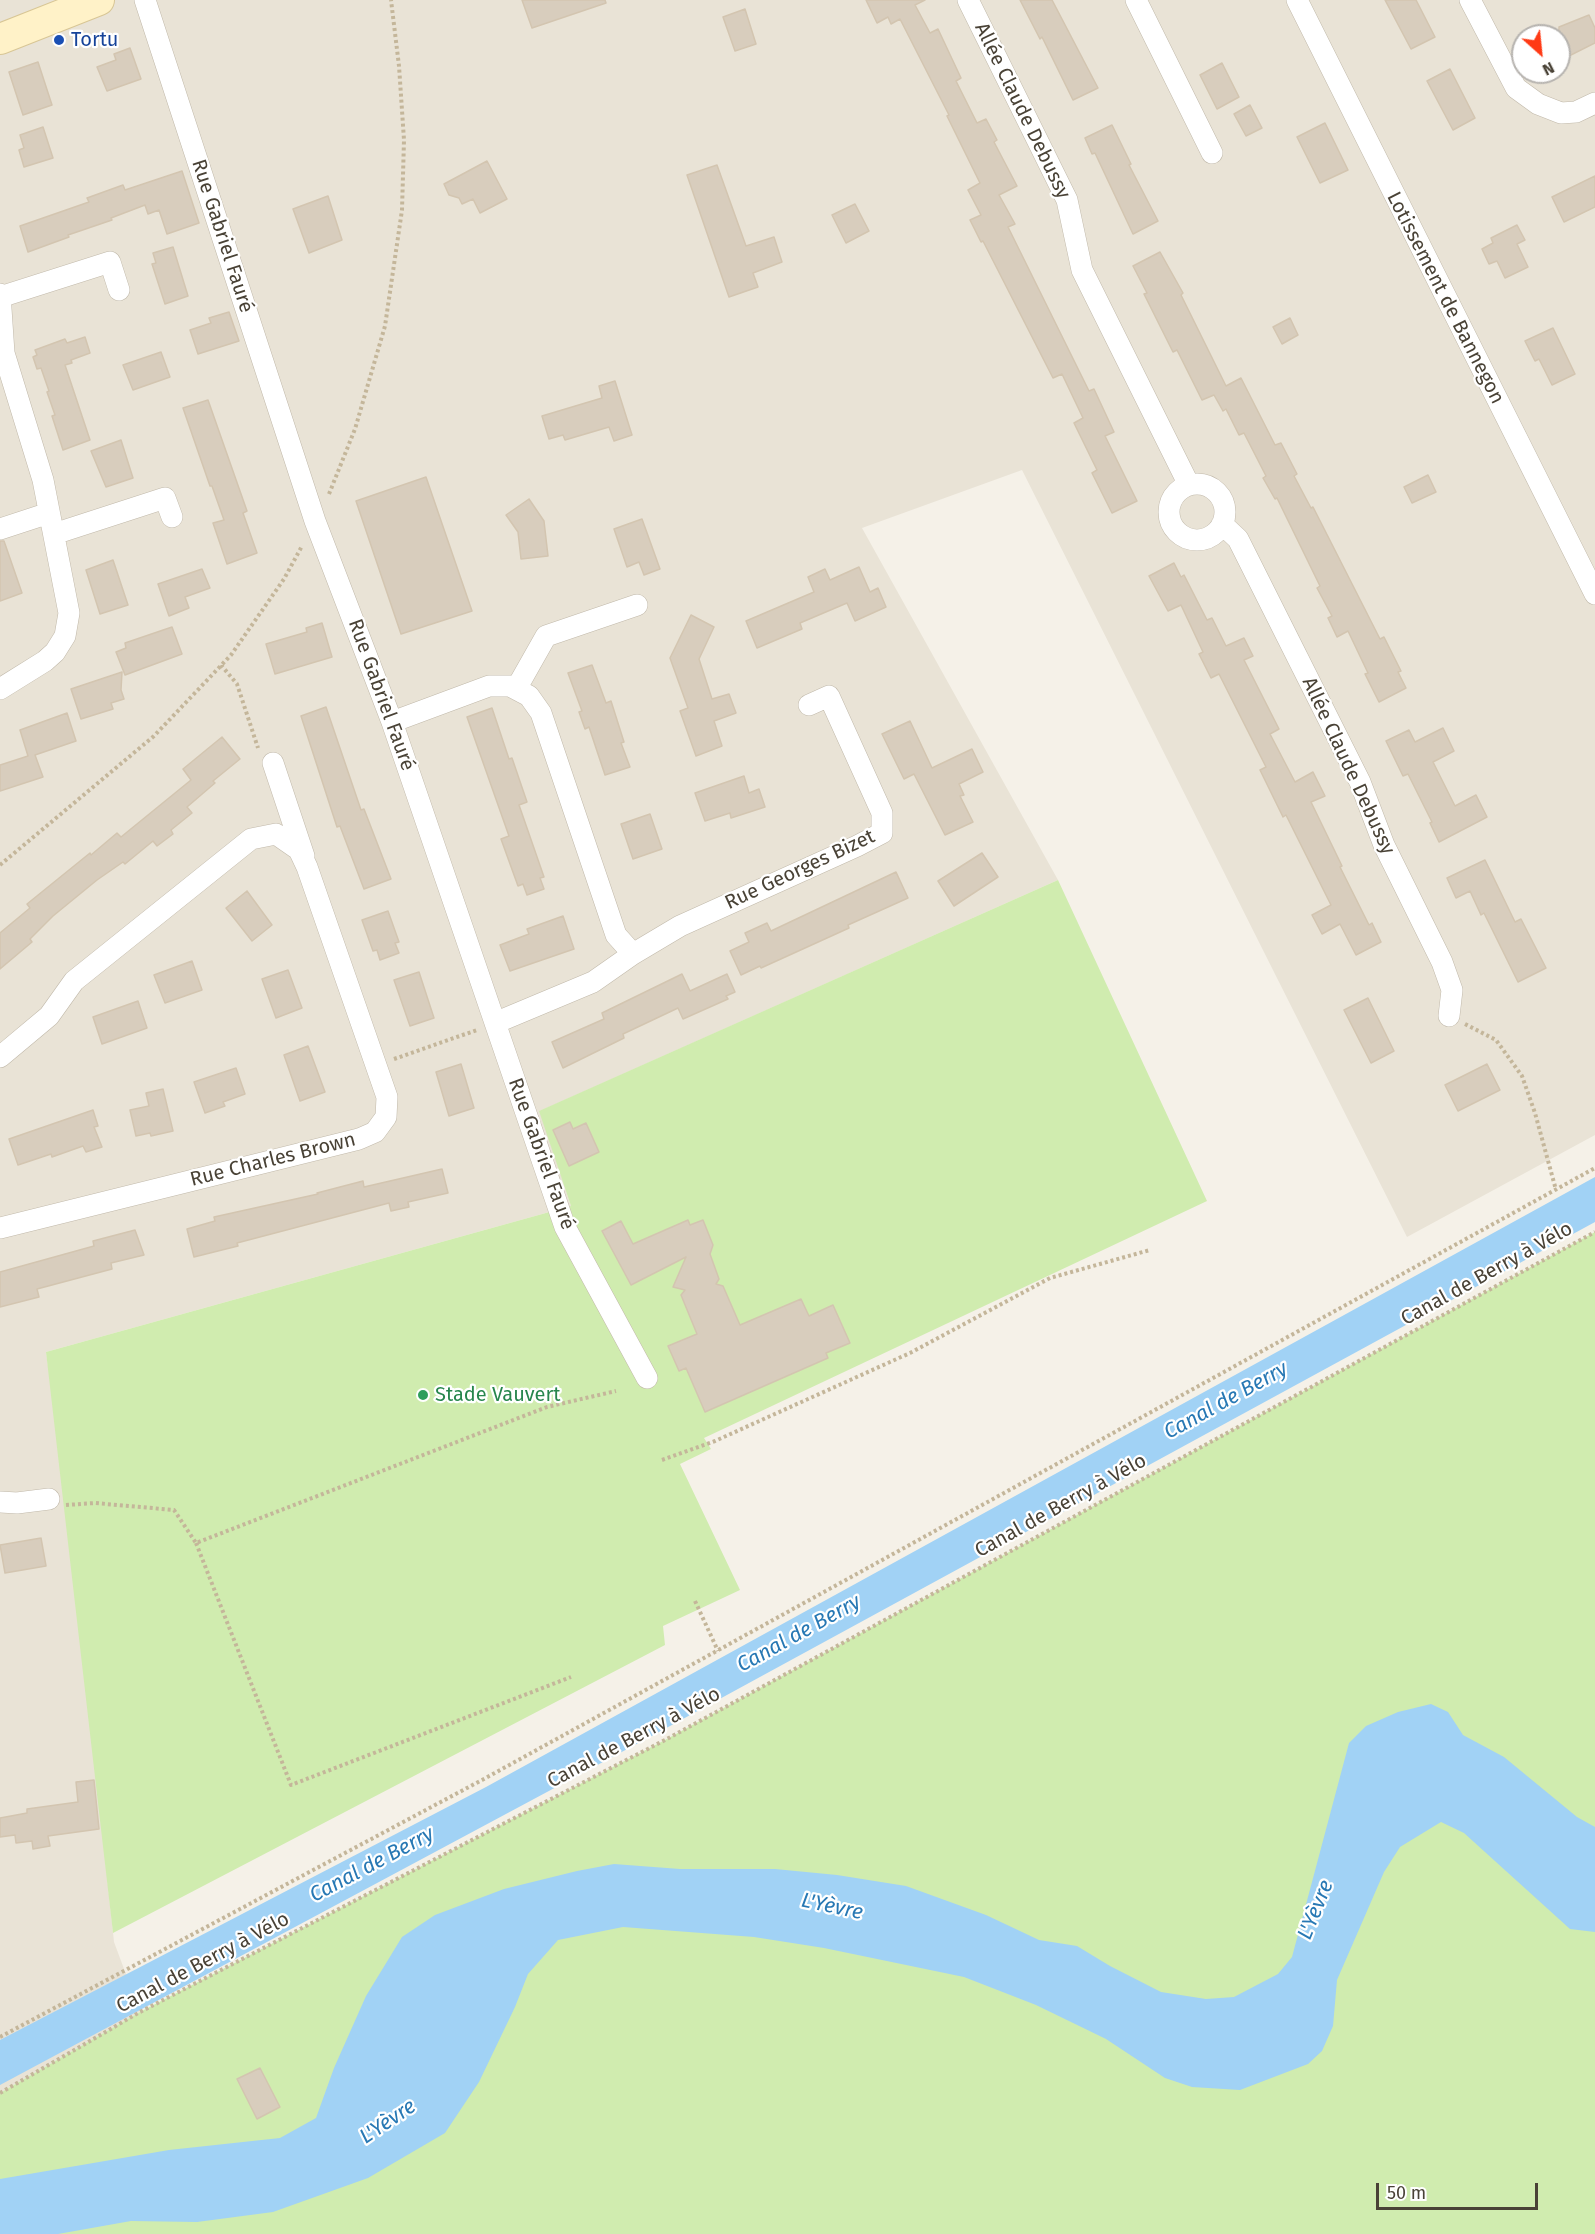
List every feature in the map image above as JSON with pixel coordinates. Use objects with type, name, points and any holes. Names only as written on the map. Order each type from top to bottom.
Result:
[{"type":"main road","points":[[0,39],[99,0]]},
{"type":"street","name":"Rue Gabriel Fauré","points":[[145,0],[315,521],[392,722],[566,1227],[647,1378]]},
{"type":"street","name":"Allée Claude Debussy","points":[[968,0],[1067,200],[1082,270],[1189,485]]},
{"type":"street","points":[[1136,0],[1212,153]]},
{"type":"street","name":"Lotissement de Bannegon","points":[[1297,0],[1595,594]]},
{"type":"street","points":[[1470,0],[1516,88],[1538,104],[1561,113],[1576,112],[1595,103]]},
{"type":"street","points":[[0,689],[49,658],[61,644],[66,632],[68,609],[39,463],[4,353],[0,296],[110,262],[119,290]]},
{"type":"street","points":[[1189,485],[1206,485],[1217,491],[1226,507],[1218,532],[1206,538],[1180,535],[1172,525],[1168,512],[1171,501],[1176,493],[1189,485]]},
{"type":"street","points":[[0,529],[51,524],[165,498],[172,517]]},
{"type":"street","name":"Allée Claude Debussy","points":[[1222,524],[1238,539],[1360,782],[1384,844],[1442,962],[1452,990],[1449,1016]]},
{"type":"street","points":[[516,689],[546,636],[637,605]]},
{"type":"street","points":[[392,722],[489,686],[510,686],[529,696],[541,713],[616,935],[633,954]]},
{"type":"street","name":"Rue Georges Bizet","points":[[495,1023],[593,982],[633,954],[680,926],[882,833],[882,813],[829,696],[809,705]]},
{"type":"street","name":"Rue Charles Brown","points":[[0,1228],[359,1139],[375,1132],[386,1117],[387,1097],[377,1065],[273,763]]},
{"type":"street","name":"Rue Charles Brown","points":[[0,1057],[49,1016],[74,981],[251,839],[276,834],[299,850],[307,867]]},
{"type":"street","points":[[0,1502],[17,1503],[49,1499]]},
{"type":"path","points":[[221,665],[237,684],[260,754],[273,763]]},
{"type":"path","points":[[1449,1016],[1496,1040],[1522,1076],[1535,1113],[1556,1190]]},
{"type":"path","points":[[377,1065],[495,1023]]},
{"type":"path","points":[[0,2037],[718,1651],[1595,1168]]},
{"type":"path","name":"Canal de Berry à Vélo","points":[[0,2093],[141,2012],[665,1740],[1595,1232]]},
{"type":"path","points":[[662,1460],[716,1441],[910,1353],[1050,1278],[1150,1250]]},
{"type":"path","points":[[196,1543],[547,1407],[616,1391]]},
{"type":"path","points":[[49,1499],[68,1506],[95,1503],[174,1510],[196,1543],[291,1785],[571,1677]]},
{"type":"path","points":[[695,1601],[718,1651]]},
{"type":"shaded area","points":[[0,0],[1595,0],[1595,1135],[1407,1237],[1022,470],[862,528],[1058,880],[540,1111],[571,1206],[46,1352],[68,1506],[114,1942],[140,2012],[0,2093]]},
{"type":"green space","name":"Stade Vauvert","points":[[1058,880],[1207,1201],[704,1438],[711,1449],[680,1464],[740,1590],[663,1626],[665,1645],[113,1933],[46,1352],[571,1206],[539,1111]]},
{"type":"green space","points":[[1595,1232],[1595,2234],[0,2234],[0,2093],[140,2012],[665,1740]]},
{"type":"water","name":"Canal de Berry","points":[[1595,1177],[1595,1222],[659,1732],[0,2085],[0,2040],[486,1787]]},
{"type":"water","name":"L'Yèvre","points":[[1431,1704],[1448,1712],[1463,1735],[1504,1757],[1577,1817],[1595,1827],[1595,1932],[1570,1929],[1464,1833],[1441,1822],[1400,1847],[1384,1872],[1337,1980],[1333,2026],[1322,2051],[1308,2064],[1240,2090],[1192,2087],[1165,2078],[1106,2039],[1036,2005],[964,1977],[824,1948],[754,1937],[623,1927],[558,1940],[528,1974],[479,2082],[445,2133],[368,2178],[273,2212],[197,2222],[131,2221],[58,2234],[0,2234],[0,2179],[169,2150],[280,2138],[316,2118],[334,2068],[366,1996],[402,1937],[435,1915],[504,1889],[577,1871],[614,1864],[680,1869],[775,1869],[837,1875],[906,1886],[986,1915],[1039,1940],[1077,1946],[1161,1992],[1206,1999],[1234,1997],[1278,1974],[1292,1957],[1349,1743],[1366,1726],[1398,1712]]},
{"type":"building","points":[[522,0],[605,0],[606,3],[532,28]]},
{"type":"building","points":[[866,0],[925,0],[915,5],[930,33],[938,29],[961,78],[956,81],[977,123],[986,119],[997,140],[994,142],[1017,186],[999,195],[1015,224],[1008,227],[1089,391],[1094,389],[1114,432],[1105,436],[1137,501],[1112,513],[1092,473],[1097,470],[1074,423],[1083,418],[1062,374],[1053,378],[970,220],[981,215],[968,190],[980,183],[947,116],[949,115],[900,19],[891,24],[888,17],[877,23]]},
{"type":"building","points":[[1020,0],[1052,0],[1098,88],[1073,100],[1042,37],[1040,39]]},
{"type":"building","points":[[1385,0],[1416,0],[1435,37],[1411,49]]},
{"type":"building","points":[[745,9],[756,44],[735,51],[723,17]]},
{"type":"building","points":[[1589,15],[1595,28],[1595,43],[1571,55],[1571,24],[1566,24]]},
{"type":"building","points":[[130,48],[141,79],[107,91],[97,67],[116,60],[114,54]]},
{"type":"building","points":[[38,62],[52,105],[23,115],[9,72]]},
{"type":"building","points":[[1222,63],[1239,97],[1217,109],[1200,75]]},
{"type":"building","points":[[1450,69],[1475,118],[1453,130],[1427,81]]},
{"type":"building","points":[[1250,105],[1262,128],[1246,136],[1234,114]]},
{"type":"building","points":[[1325,123],[1348,170],[1320,183],[1297,137]]},
{"type":"building","points":[[1112,125],[1131,164],[1129,165],[1158,221],[1133,234],[1095,153],[1092,154],[1085,138]]},
{"type":"building","points":[[43,127],[53,158],[24,167],[19,150],[24,148],[20,135]]},
{"type":"building","points":[[487,161],[507,199],[480,213],[473,199],[462,204],[459,198],[449,195],[444,184]]},
{"type":"building","points":[[717,165],[746,246],[774,237],[782,262],[753,273],[758,287],[729,297],[687,175]]},
{"type":"building","points":[[182,171],[199,223],[167,234],[159,210],[148,214],[145,205],[28,252],[20,226],[89,202],[87,198],[123,185],[125,190]]},
{"type":"building","points":[[1595,176],[1595,207],[1564,222],[1552,197]]},
{"type":"building","points":[[328,196],[342,240],[309,253],[293,209]]},
{"type":"building","points":[[855,204],[869,231],[846,243],[832,215]]},
{"type":"building","points":[[1517,225],[1525,240],[1517,244],[1528,267],[1505,278],[1497,261],[1489,264],[1482,249],[1493,243],[1491,238]]},
{"type":"building","points":[[173,247],[188,296],[165,304],[152,264],[156,263],[153,253]]},
{"type":"building","points":[[1160,252],[1183,293],[1181,295],[1226,386],[1241,378],[1275,445],[1281,443],[1297,474],[1294,476],[1311,508],[1313,507],[1380,639],[1384,637],[1401,671],[1398,672],[1406,688],[1379,702],[1348,631],[1337,637],[1328,618],[1332,616],[1317,588],[1320,586],[1277,498],[1275,499],[1263,478],[1266,476],[1244,433],[1239,435],[1226,409],[1223,411],[1214,395],[1202,400],[1177,350],[1173,352],[1144,294],[1147,293],[1133,266]]},
{"type":"building","points":[[229,312],[239,341],[198,354],[190,330],[211,323],[209,318]]},
{"type":"building","points":[[1290,318],[1298,335],[1282,344],[1273,327]]},
{"type":"building","points":[[1553,328],[1575,374],[1552,385],[1539,359],[1535,361],[1525,341]]},
{"type":"building","points":[[85,337],[90,353],[71,360],[72,363],[65,365],[90,440],[63,450],[52,416],[55,415],[47,392],[49,391],[41,368],[37,369],[33,357],[37,355],[35,350],[65,339],[67,343]]},
{"type":"building","points":[[161,352],[170,377],[133,390],[123,365]]},
{"type":"building","points":[[615,381],[632,435],[614,441],[609,427],[565,440],[563,435],[549,439],[542,416],[602,398],[599,386]]},
{"type":"building","points":[[208,400],[247,511],[243,513],[257,553],[227,564],[213,523],[224,520],[183,408]]},
{"type":"building","points":[[121,440],[133,478],[106,487],[91,451]]},
{"type":"building","points":[[1428,475],[1436,492],[1412,503],[1404,487]]},
{"type":"building","points":[[426,477],[472,611],[401,634],[356,501]]},
{"type":"building","points":[[529,499],[544,521],[548,556],[521,559],[518,532],[506,515]]},
{"type":"building","points":[[642,519],[660,569],[644,575],[639,562],[627,567],[614,529]]},
{"type":"building","points":[[0,541],[4,541],[22,593],[0,601]]},
{"type":"building","points":[[113,560],[128,605],[100,614],[86,570]]},
{"type":"building","points":[[1174,563],[1181,577],[1184,575],[1207,620],[1212,618],[1226,646],[1244,638],[1253,656],[1244,660],[1279,729],[1270,734],[1295,782],[1313,772],[1325,796],[1311,802],[1369,925],[1372,923],[1381,942],[1356,955],[1340,924],[1322,934],[1312,915],[1331,905],[1286,815],[1283,817],[1260,770],[1266,767],[1219,674],[1211,678],[1199,654],[1203,652],[1181,605],[1168,611],[1149,576]]},
{"type":"building","points":[[859,567],[870,592],[878,588],[886,607],[855,621],[847,603],[800,623],[802,629],[757,648],[746,621],[814,592],[808,577],[825,569],[830,580]]},
{"type":"building","points":[[202,569],[210,588],[185,597],[189,608],[169,616],[158,584]]},
{"type":"building","points":[[691,615],[714,627],[699,659],[712,699],[729,694],[736,713],[714,721],[722,746],[696,756],[680,711],[688,708],[670,658]]},
{"type":"building","points":[[322,623],[332,657],[275,674],[266,644],[307,632],[306,628]]},
{"type":"building","points":[[172,627],[182,654],[125,675],[116,652],[126,648],[125,643]]},
{"type":"building","points":[[592,665],[606,703],[611,701],[624,742],[621,743],[630,767],[605,775],[589,727],[585,729],[579,712],[582,711],[568,673]]},
{"type":"building","points":[[122,672],[121,690],[124,699],[111,703],[113,709],[81,719],[71,689]]},
{"type":"building","points":[[326,707],[361,810],[364,809],[391,879],[364,889],[340,826],[337,827],[301,716]]},
{"type":"building","points":[[492,708],[509,759],[512,758],[527,802],[519,805],[544,877],[540,878],[544,889],[527,895],[523,884],[518,886],[501,839],[509,836],[467,717]]},
{"type":"building","points":[[67,713],[76,741],[35,755],[43,777],[0,791],[0,765],[28,756],[20,730]]},
{"type":"building","points":[[910,721],[932,768],[972,749],[983,772],[959,784],[964,795],[960,796],[973,822],[945,835],[914,774],[904,779],[882,734]]},
{"type":"building","points":[[1443,728],[1454,751],[1433,762],[1455,806],[1476,795],[1487,817],[1439,842],[1430,823],[1432,822],[1408,774],[1403,776],[1386,741],[1409,730],[1415,742]]},
{"type":"building","points":[[222,737],[240,759],[213,781],[215,783],[187,807],[192,813],[171,830],[173,834],[157,846],[153,841],[125,864],[123,862],[97,880],[53,916],[30,939],[32,942],[0,969],[0,933],[30,908],[27,904],[117,833],[121,837],[191,780],[183,769]]},
{"type":"building","points":[[744,776],[749,793],[759,789],[765,807],[731,818],[730,813],[705,821],[695,793]]},
{"type":"building","points":[[650,814],[662,849],[633,859],[621,824]]},
{"type":"building","points":[[982,853],[998,877],[954,906],[938,881]]},
{"type":"building","points":[[1485,860],[1515,922],[1521,919],[1546,968],[1518,982],[1484,913],[1481,915],[1470,891],[1456,898],[1447,878]]},
{"type":"building","points":[[896,872],[908,898],[848,925],[849,928],[741,975],[730,951],[749,942],[745,933],[767,923],[771,931]]},
{"type":"building","points":[[247,891],[272,925],[252,941],[226,908]]},
{"type":"building","points":[[388,911],[399,942],[395,943],[399,953],[380,960],[377,950],[373,951],[362,920]]},
{"type":"building","points":[[563,916],[574,949],[510,971],[500,945],[529,934],[527,929]]},
{"type":"building","points":[[192,961],[202,990],[165,1003],[154,975]]},
{"type":"building","points":[[288,970],[302,1008],[276,1018],[262,979]]},
{"type":"building","points":[[419,972],[434,1018],[410,1026],[394,980]]},
{"type":"building","points":[[682,974],[690,991],[727,974],[735,992],[726,996],[728,999],[683,1019],[678,1008],[623,1034],[624,1038],[563,1068],[552,1042],[604,1019],[602,1013]]},
{"type":"building","points":[[1368,998],[1394,1051],[1371,1063],[1344,1010]]},
{"type":"building","points":[[138,1001],[147,1028],[102,1044],[93,1017]]},
{"type":"building","points":[[308,1046],[325,1092],[300,1101],[284,1055]]},
{"type":"building","points":[[461,1064],[474,1108],[449,1116],[436,1072]]},
{"type":"building","points":[[1487,1064],[1500,1090],[1458,1111],[1445,1085]]},
{"type":"building","points":[[236,1068],[245,1094],[223,1102],[225,1106],[205,1113],[194,1082]]},
{"type":"building","points":[[163,1089],[173,1131],[151,1136],[150,1133],[136,1136],[130,1110],[149,1106],[146,1093]]},
{"type":"building","points":[[93,1110],[98,1126],[94,1127],[102,1147],[86,1152],[83,1146],[52,1157],[51,1154],[18,1165],[9,1139]]},
{"type":"building","points":[[570,1122],[573,1129],[586,1123],[599,1152],[569,1166],[553,1130]]},
{"type":"building","points":[[442,1169],[448,1193],[408,1202],[409,1207],[391,1211],[389,1203],[237,1243],[238,1246],[194,1257],[187,1229],[215,1221],[214,1217],[318,1194],[363,1181],[364,1187]]},
{"type":"building","points":[[688,1220],[690,1225],[703,1220],[713,1245],[710,1254],[719,1279],[716,1284],[723,1286],[740,1325],[801,1299],[809,1316],[833,1305],[850,1343],[826,1353],[828,1358],[705,1412],[686,1368],[679,1371],[668,1346],[697,1334],[681,1295],[685,1290],[673,1287],[686,1257],[631,1285],[602,1231],[621,1221],[633,1244]]},
{"type":"building","points":[[135,1230],[144,1255],[111,1263],[112,1269],[37,1289],[39,1297],[0,1307],[0,1272],[94,1246],[93,1241]]},
{"type":"building","points":[[41,1538],[46,1566],[5,1573],[0,1545]]},
{"type":"building","points":[[94,1780],[99,1829],[48,1836],[50,1846],[33,1849],[32,1841],[16,1843],[15,1835],[0,1837],[0,1818],[27,1813],[27,1809],[78,1802],[76,1782]]},
{"type":"building","points":[[260,2068],[280,2107],[257,2119],[237,2079]]},
{"type":"place","name":"Tortu","points":[[59,40]]},
{"type":"place","name":"Stade Vauvert","points":[[423,1395]]}]
